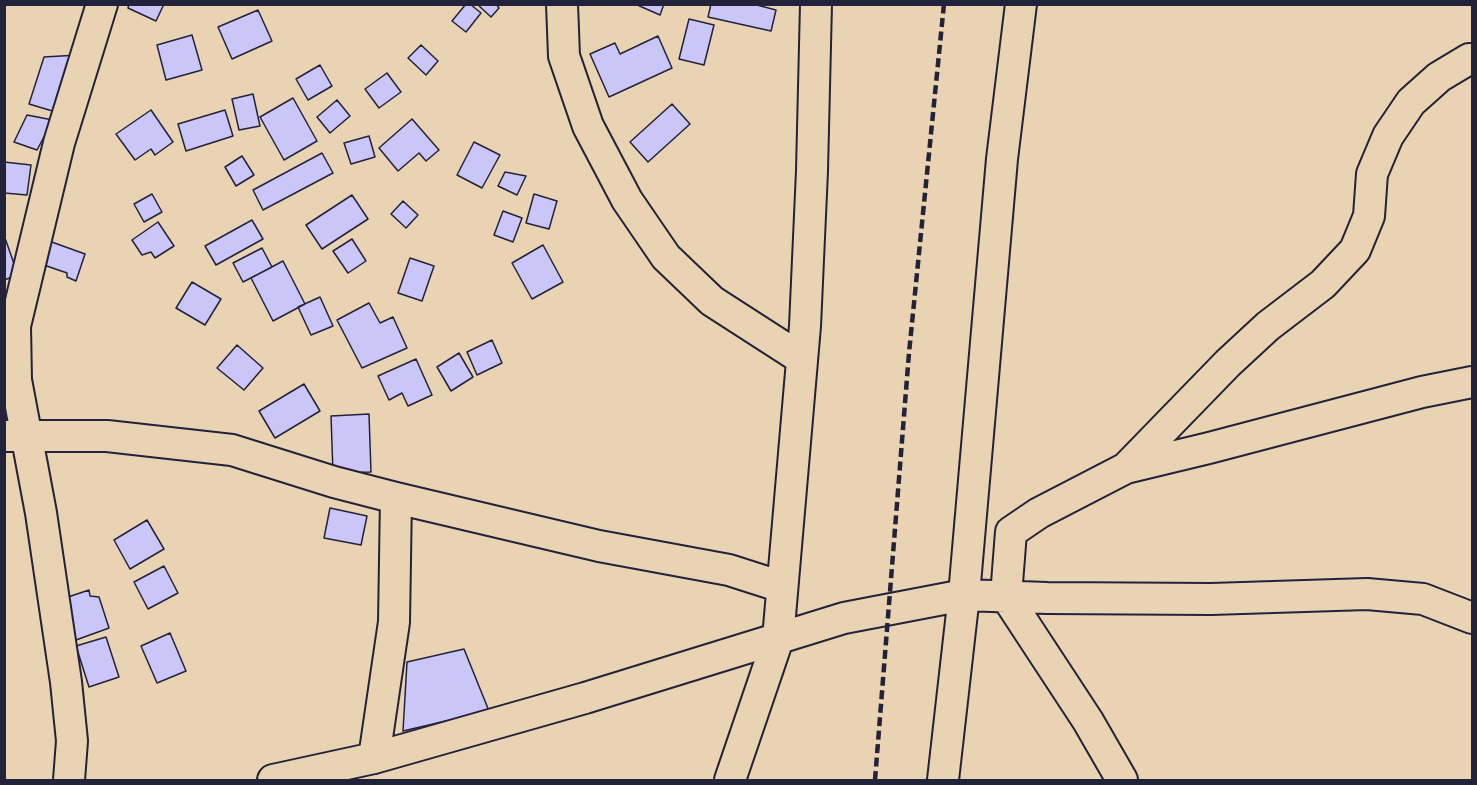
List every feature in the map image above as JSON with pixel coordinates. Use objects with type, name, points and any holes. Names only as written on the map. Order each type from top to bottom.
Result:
[{"type":"street","points":[[69,780],[72,741],[66,682],[41,513],[15,436],[15,326],[59,143],[102,4]]},
{"type":"street","points":[[562,4],[564,56],[588,126],[627,200],[666,257],[712,301],[802,359]]},
{"type":"street","points":[[730,780],[778,639],[805,326],[816,4]]},
{"type":"street","points":[[944,780],[964,595],[1002,159],[1021,4]]},
{"type":"street","points":[[1126,468],[1228,363],[1268,326],[1323,284],[1355,250],[1370,216],[1372,174],[1388,136],[1412,102],[1439,77],[1469,59],[1473,59]]},
{"type":"street","points":[[1122,780],[1088,721],[1006,596],[1011,532],[1039,513],[1126,468],[1422,392],[1473,382]]},
{"type":"street","points":[[15,436],[107,436],[232,450],[334,482],[396,498],[599,546],[729,570],[782,587]]},
{"type":"street","points":[[374,758],[394,622],[396,498]]},
{"type":"street","points":[[273,780],[374,758],[585,698],[844,618],[964,595],[1047,598],[1211,598],[1367,594],[1423,599],[1473,618]]},
{"type":"building","points":[[129,4],[164,4],[156,21],[128,8]]},
{"type":"building","points":[[466,4],[470,4],[481,13],[466,32],[452,21]]},
{"type":"building","points":[[477,4],[496,4],[499,8],[491,17]]},
{"type":"building","points":[[635,4],[664,4],[660,15]]},
{"type":"building","points":[[711,4],[753,4],[776,10],[771,31],[708,17]]},
{"type":"building","points":[[258,10],[272,41],[232,59],[218,27]]},
{"type":"building","points":[[689,19],[714,25],[704,65],[679,59]]},
{"type":"building","points":[[192,35],[202,70],[166,80],[157,45]]},
{"type":"building","points":[[658,36],[672,68],[609,97],[590,54],[615,43],[620,54]]},
{"type":"building","points":[[421,45],[438,61],[426,75],[408,58]]},
{"type":"building","points":[[78,55],[59,113],[29,104],[44,57]]},
{"type":"building","points":[[320,65],[332,86],[308,100],[296,79]]},
{"type":"building","points":[[387,73],[401,92],[379,108],[365,89]]},
{"type":"building","points":[[253,94],[260,126],[239,130],[232,99]]},
{"type":"building","points":[[293,98],[317,141],[284,160],[260,117]]},
{"type":"building","points":[[337,100],[350,116],[330,133],[317,117]]},
{"type":"building","points":[[672,104],[690,124],[648,162],[630,142]]},
{"type":"building","points":[[151,110],[173,142],[155,155],[151,149],[135,160],[116,134]]},
{"type":"building","points":[[225,110],[233,136],[186,151],[178,124]]},
{"type":"building","points":[[27,115],[53,120],[37,150],[14,142]]},
{"type":"building","points":[[412,119],[439,150],[426,161],[419,153],[398,171],[379,148]]},
{"type":"building","points":[[369,136],[375,157],[351,164],[344,143]]},
{"type":"building","points":[[474,142],[500,155],[482,188],[457,175]]},
{"type":"building","points":[[322,153],[333,173],[263,210],[253,190]]},
{"type":"building","points":[[242,156],[254,175],[236,186],[225,167]]},
{"type":"building","points":[[4,162],[31,165],[27,195],[4,193]]},
{"type":"building","points":[[505,172],[526,176],[517,195],[498,186]]},
{"type":"building","points":[[152,194],[162,212],[144,222],[134,204]]},
{"type":"building","points":[[534,194],[557,201],[549,229],[526,223]]},
{"type":"building","points":[[352,195],[368,219],[322,249],[306,225]]},
{"type":"building","points":[[403,201],[418,215],[406,228],[391,214]]},
{"type":"building","points":[[503,211],[522,218],[513,242],[494,235]]},
{"type":"building","points":[[252,220],[263,239],[216,265],[205,246]]},
{"type":"building","points":[[158,222],[174,246],[155,258],[151,252],[142,255],[132,240]]},
{"type":"building","points":[[4,239],[18,275],[4,280]]},
{"type":"building","points":[[352,239],[366,261],[348,273],[333,251]]},
{"type":"building","points":[[49,241],[85,254],[76,281],[67,277],[67,273],[41,264]]},
{"type":"building","points":[[543,245],[563,282],[532,299],[512,263]]},
{"type":"building","points":[[262,248],[272,267],[243,282],[233,263]]},
{"type":"building","points":[[410,258],[434,266],[422,301],[398,293]]},
{"type":"building","points":[[283,261],[305,304],[273,321],[251,278]]},
{"type":"building","points":[[192,282],[221,299],[205,325],[176,308]]},
{"type":"building","points":[[320,297],[333,326],[311,335],[298,307]]},
{"type":"building","points":[[369,303],[380,323],[393,317],[407,348],[362,368],[337,320]]},
{"type":"building","points":[[492,340],[502,363],[477,375],[467,352]]},
{"type":"building","points":[[237,345],[263,368],[244,390],[217,368]]},
{"type":"building","points":[[459,353],[473,377],[451,391],[437,367]]},
{"type":"building","points":[[416,359],[432,395],[408,406],[402,393],[389,400],[378,376]]},
{"type":"building","points":[[304,384],[320,411],[275,438],[259,411]]},
{"type":"building","points":[[369,414],[371,472],[333,473],[331,416]]},
{"type":"building","points":[[330,508],[367,516],[361,545],[324,538]]},
{"type":"building","points":[[147,520],[164,549],[130,569],[114,540]]},
{"type":"building","points":[[164,566],[178,593],[148,609],[134,582]]},
{"type":"building","points":[[89,590],[90,596],[99,597],[109,628],[76,640],[62,599]]},
{"type":"building","points":[[170,633],[186,671],[157,683],[141,646]]},
{"type":"building","points":[[106,637],[119,677],[89,687],[76,646]]},
{"type":"building","points":[[464,649],[489,711],[403,731],[407,662]]},
{"type":"railway","points":[[875,780],[909,353],[944,4]]}]
